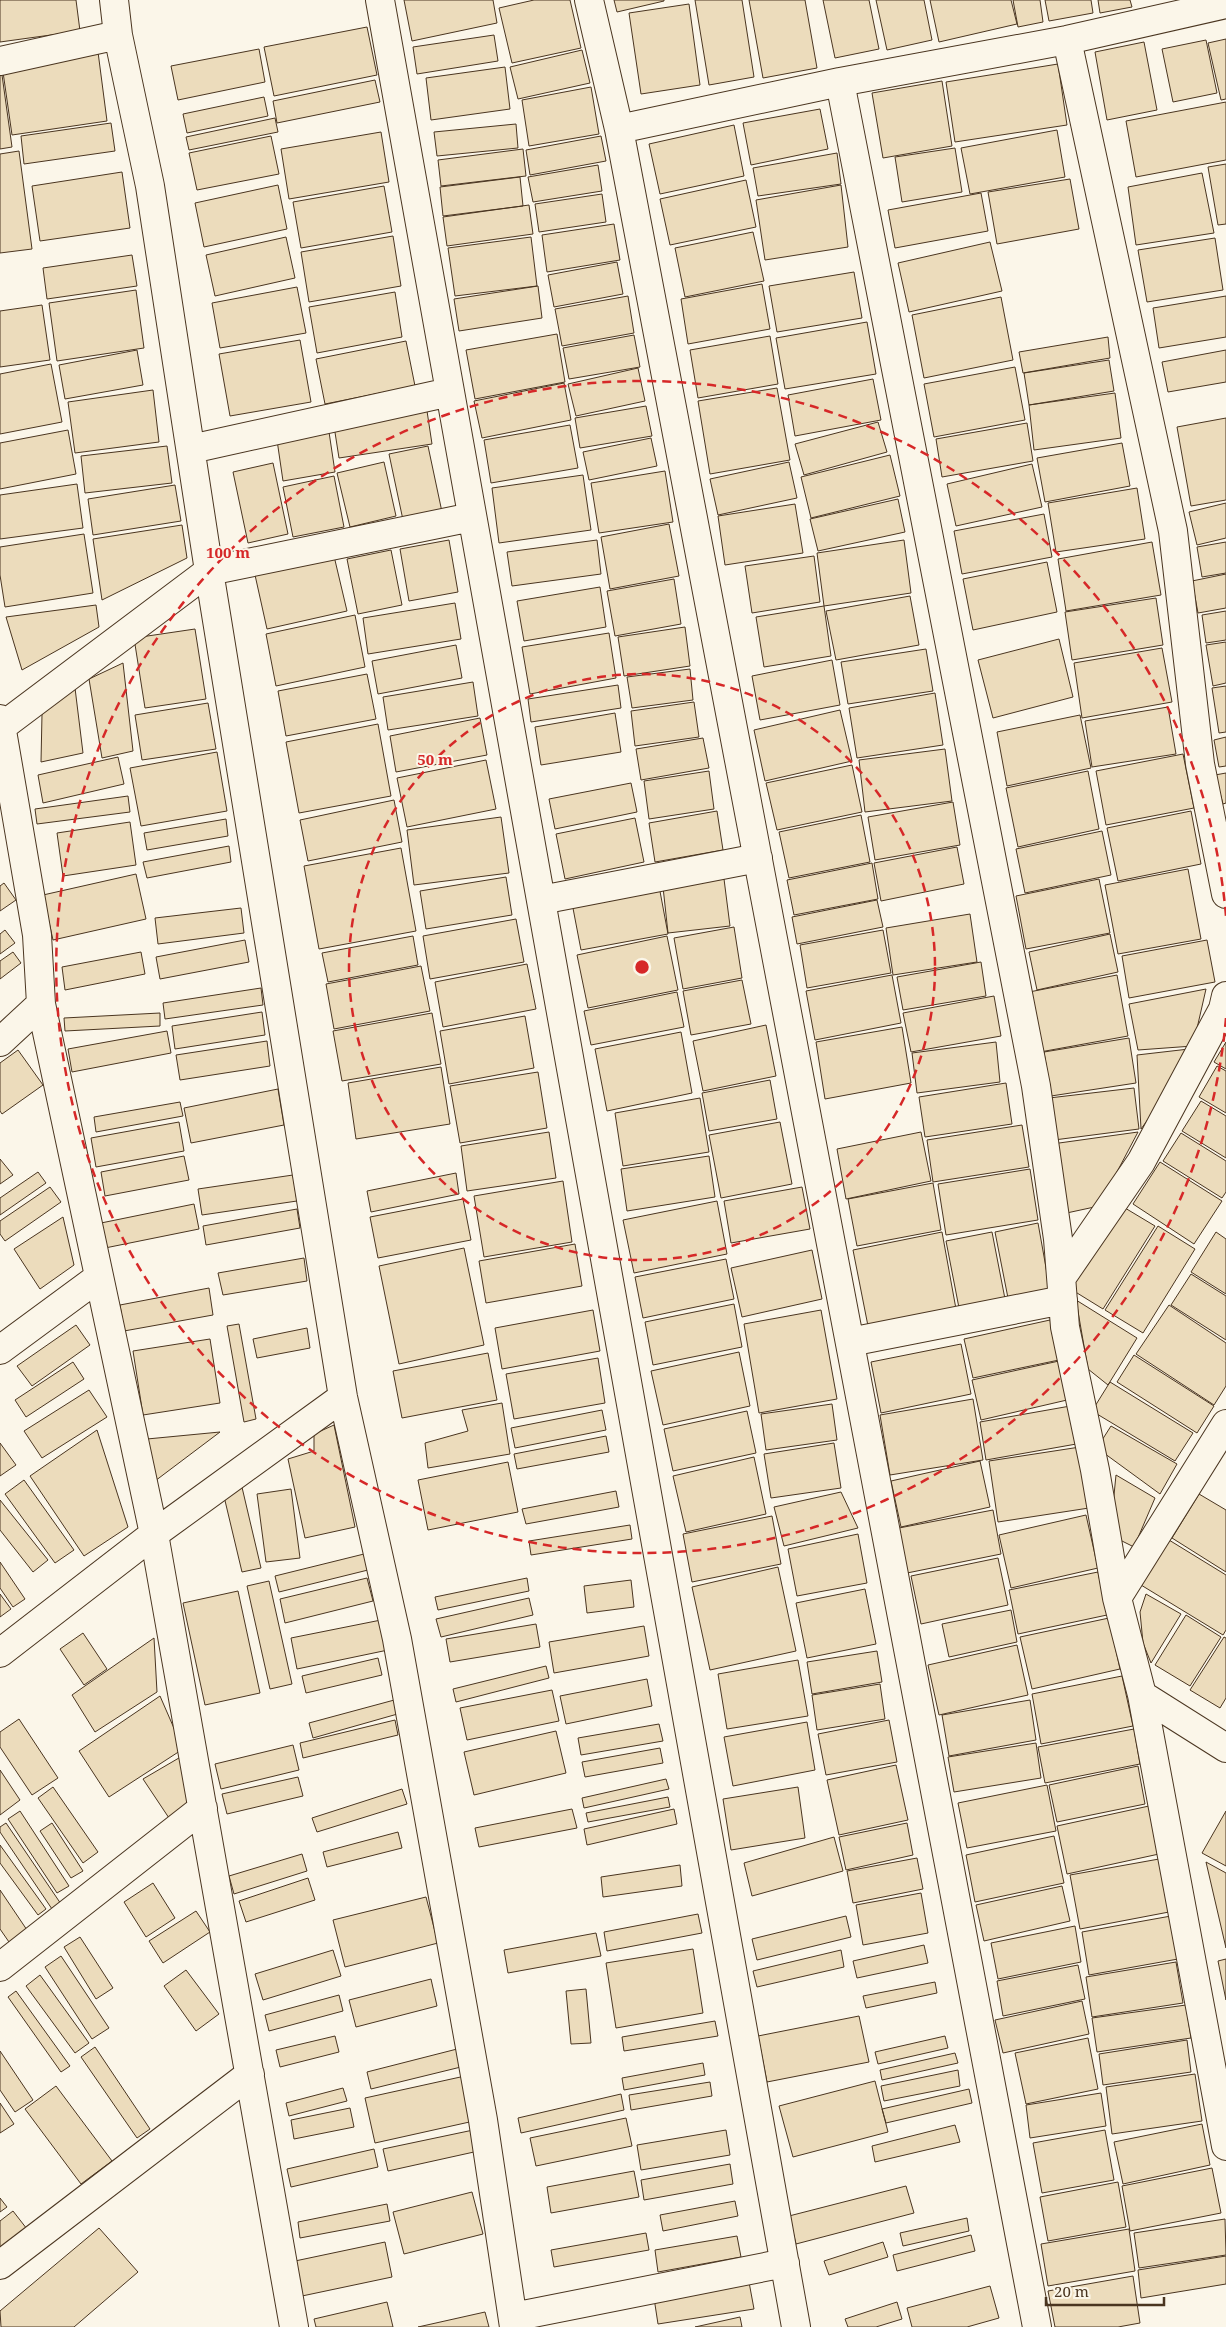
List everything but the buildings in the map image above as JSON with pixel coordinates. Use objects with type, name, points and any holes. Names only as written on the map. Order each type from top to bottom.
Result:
[{"type":"street","points":[[114,0],[118,35],[150,186],[209,571],[343,1397],[397,1639],[483,2120],[514,2322],[785,2263]]},
{"type":"street","points":[[380,0],[796,2327]]},
{"type":"street","points":[[589,0],[619,129],[1037,2327]]},
{"type":"street","points":[[619,129],[840,82],[1067,40],[1226,4]]},
{"type":"street","points":[[0,61],[118,35]]},
{"type":"street","points":[[1067,40],[1173,531],[1200,764],[1226,894]]},
{"type":"street","points":[[840,82],[1036,1086],[1062,1288],[1065,1327],[1095,1470],[1117,1598],[1142,1695],[1226,2146]]},
{"type":"street","points":[[191,449],[450,392]]},
{"type":"street","points":[[294,2327],[154,1534],[41,1004],[37,935],[0,725],[209,571],[472,517]]},
{"type":"street","points":[[541,900],[758,858]]},
{"type":"street","points":[[850,1342],[1062,1288],[1141,1162],[1223,1009],[1226,996]]},
{"type":"street","points":[[0,1042],[41,1004]]},
{"type":"street","points":[[0,1350],[99,1277]]},
{"type":"street","points":[[0,1653],[154,1534],[343,1397]]},
{"type":"street","points":[[1117,1598],[1226,1424]]},
{"type":"street","points":[[1142,1695],[1226,1748]]},
{"type":"street","points":[[0,1967],[203,1808]]},
{"type":"street","points":[[0,2265],[250,2074]]}]
